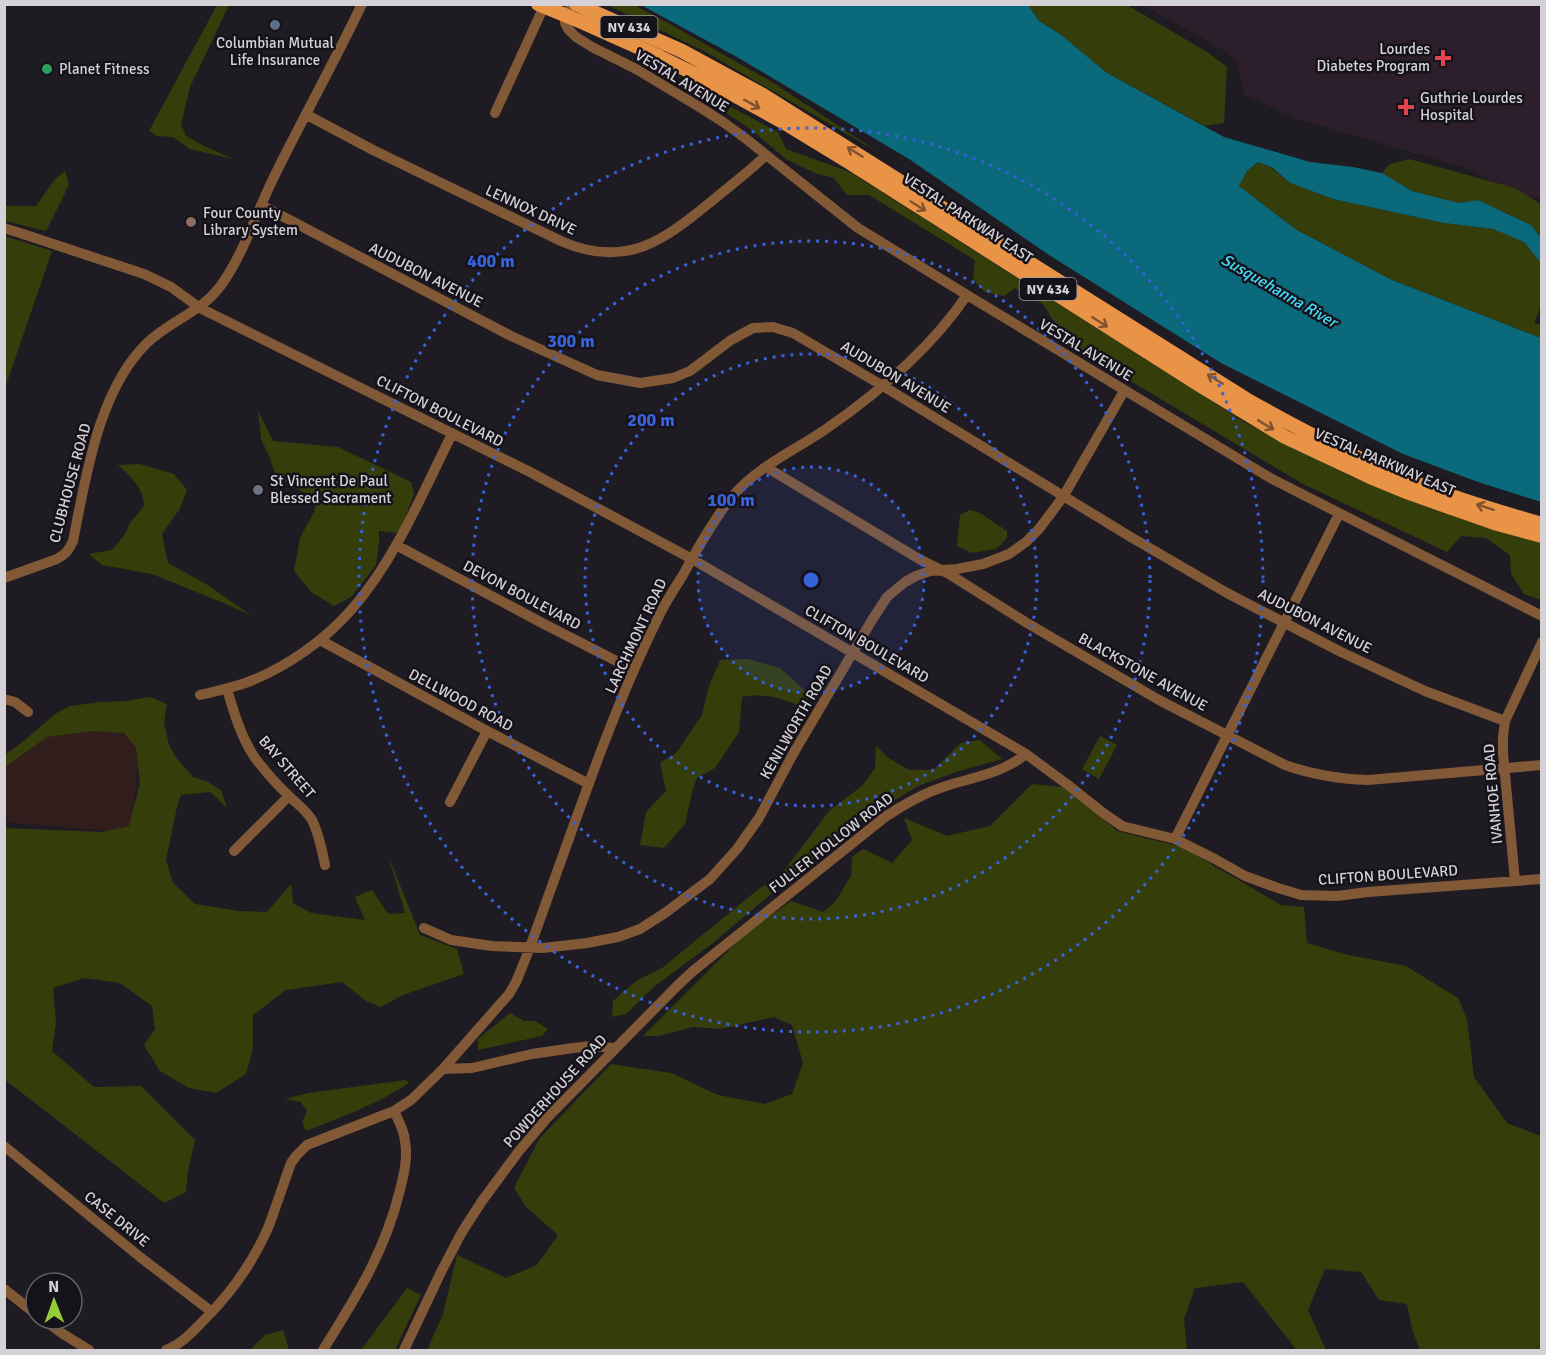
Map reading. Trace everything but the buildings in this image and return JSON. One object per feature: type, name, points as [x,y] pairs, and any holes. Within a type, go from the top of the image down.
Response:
[{"type":"main road","name":"VESTAL PARKWAY EAST","points":[[542,5],[571,8],[616,21],[682,51],[763,95],[1246,399],[1288,423],[1335,447],[1421,485],[1542,524]]},
{"type":"main road","name":"VESTAL PARKWAY EAST","points":[[571,8],[617,37],[698,75],[783,122],[1285,437],[1409,493],[1494,523],[1542,536]]},
{"type":"street","name":"CLUBHOUSE ROAD","points":[[4,578],[57,559],[65,555],[70,548],[96,435],[120,380],[139,352],[156,335],[200,308],[224,282],[362,4]]},
{"type":"street","points":[[495,113],[542,5]]},
{"type":"street","name":"VESTAL AVENUE","points":[[571,8],[565,19],[566,26],[582,41],[636,69],[701,108],[745,138],[858,228],[1272,479],[1542,616]]},
{"type":"street","name":"LENNOX DRIVE","points":[[307,115],[373,150],[563,242],[582,249],[604,253],[630,251],[657,242],[667,236],[766,155]]},
{"type":"street","name":"AUDUBON AVENUE","points":[[261,205],[511,336],[597,375],[640,382],[673,378],[690,371],[731,340],[753,328],[782,329],[793,333],[1063,497],[1227,593],[1284,624],[1425,691],[1504,721]]},
{"type":"street","name":"CLIFTON BOULEVARD","points":[[4,228],[152,278],[171,287],[200,308],[530,472],[692,559],[1026,754],[1122,826],[1175,839],[1245,876],[1301,895],[1337,896],[1542,879]]},
{"type":"street","name":"LARCHMONT ROAD","points":[[166,1350],[189,1336],[230,1292],[257,1249],[291,1163],[301,1149],[394,1111],[411,1100],[443,1069],[509,994],[516,982],[634,670],[659,616],[692,559],[732,498],[766,467],[824,431],[883,386],[913,358],[957,310],[967,295]]},
{"type":"street","name":"KENILWORTH ROAD","points":[[424,928],[460,942],[529,948],[587,943],[618,937],[640,929],[710,879],[737,849],[759,818],[793,754],[887,597],[916,576],[930,571],[983,564],[997,560],[1019,548],[1039,529],[1063,497],[1124,391]]},
{"type":"street","points":[[200,695],[226,689],[266,674],[320,640],[352,609],[396,545],[452,434]]},
{"type":"street","name":"BLACKSTONE AVENUE","points":[[766,467],[1159,700],[1285,765],[1305,772],[1341,779],[1368,780],[1542,765]]},
{"type":"street","points":[[1175,839],[1340,514]]},
{"type":"street","name":"DEVON BOULEVARD","points":[[396,545],[634,670]]},
{"type":"street","name":"DELLWOOD ROAD","points":[[320,640],[589,784]]},
{"type":"street","name":"IVANHOE ROAD","points":[[1515,881],[1504,768],[1504,721],[1542,642]]},
{"type":"street","name":"BAY STREET","points":[[226,689],[249,748],[257,760],[311,818],[318,835],[325,865]]},
{"type":"street","points":[[4,699],[15,702],[28,712]]},
{"type":"street","points":[[450,802],[487,731]]},
{"type":"street","name":"FULLER HOLLOW ROAD","points":[[699,965],[885,817],[926,793],[1000,770],[1026,754]]},
{"type":"street","points":[[234,851],[289,796]]},
{"type":"street","name":"POWDERHOUSE ROAD","points":[[404,1350],[451,1251],[482,1201],[535,1131],[614,1048],[699,965]]},
{"type":"street","points":[[443,1069],[472,1068],[532,1054],[573,1048],[591,1046],[614,1048]]},
{"type":"street","points":[[323,1350],[377,1258],[394,1216],[406,1158],[403,1131],[394,1111]]},
{"type":"street","name":"CASE DRIVE","points":[[4,1146],[140,1257],[212,1312]]},
{"type":"street","points":[[4,1289],[24,1305]]},
{"type":"street","points":[[59,1331],[89,1350]]},
{"type":"shaded area","name":"Guthrie Lourdes Hospital","points":[[1143,5],[1541,5],[1541,197],[1526,198],[1463,167],[1297,119],[1245,95],[1235,59],[1222,49]]},
{"type":"shaded area","points":[[143,714],[131,833],[5,822],[5,753],[45,727]]},
{"type":"green space","points":[[217,5],[229,5],[190,87],[181,124],[186,136],[233,159],[190,149],[173,137],[157,136],[149,131]]},
{"type":"green space","points":[[607,5],[634,5],[659,18],[772,82],[881,154],[704,51]]},
{"type":"green space","points":[[1028,5],[1127,5],[1207,52],[1227,67],[1224,123],[1205,126],[1107,73],[1060,34],[1039,21]]},
{"type":"green space","points":[[731,107],[778,132],[786,149],[850,172],[1246,423],[1352,477],[1484,527],[1541,542],[1541,600],[1524,594],[1511,574],[1510,555],[1486,538],[1461,536],[1447,552],[1303,484],[1067,343],[1043,304],[1015,288],[1004,296],[985,292],[973,280],[975,260],[869,195],[847,195],[834,178],[817,174],[786,159],[749,128],[726,113]]},
{"type":"green space","points":[[1409,159],[1515,188],[1541,204],[1541,238],[1531,225],[1478,200],[1459,203],[1412,191],[1382,173],[1390,164]]},
{"type":"green space","points":[[1258,162],[1272,168],[1290,183],[1333,199],[1444,223],[1493,229],[1524,242],[1541,263],[1541,305],[1534,323],[1541,325],[1541,338],[1392,280],[1295,229],[1239,186],[1247,171]]},
{"type":"green space","points":[[65,171],[69,185],[46,231],[5,221],[5,206],[36,206],[55,179]]},
{"type":"green space","points":[[4,236],[52,251],[5,388],[4,388]]},
{"type":"green space","points":[[258,411],[273,441],[338,447],[411,482],[414,494],[399,533],[379,531],[376,565],[351,597],[334,606],[311,592],[294,571],[300,538],[314,512],[317,501],[276,476],[261,439]]},
{"type":"green space","points":[[140,464],[174,474],[187,490],[179,510],[162,534],[168,563],[206,584],[252,616],[152,574],[102,565],[89,554],[112,550],[144,506],[139,488],[118,465]]},
{"type":"green space","points":[[970,510],[980,513],[1007,531],[1007,538],[996,549],[972,553],[957,546],[960,515]]},
{"type":"green space","points":[[748,659],[780,668],[811,696],[804,708],[774,697],[742,697],[739,732],[715,768],[697,778],[685,824],[664,848],[640,845],[646,812],[666,791],[660,763],[677,752],[702,715],[708,689],[720,660]]},
{"type":"green space","points":[[150,697],[167,704],[164,723],[169,745],[177,759],[193,777],[206,781],[221,790],[227,808],[210,792],[181,795],[177,807],[166,860],[173,883],[195,904],[239,911],[267,912],[291,884],[293,903],[311,913],[365,920],[355,897],[372,890],[388,914],[405,913],[388,855],[420,935],[457,949],[464,974],[403,995],[381,1007],[366,1001],[342,982],[286,990],[253,1015],[253,1049],[246,1074],[216,1093],[189,1088],[160,1071],[144,1045],[155,1029],[152,1006],[120,983],[84,978],[53,988],[56,1023],[52,1051],[94,1087],[141,1086],[195,1140],[186,1192],[164,1203],[4,1079],[5,828],[102,832],[129,826],[140,783],[136,748],[124,733],[94,731],[47,737],[5,767],[5,755],[55,714],[70,706]]},
{"type":"green space","points":[[1100,736],[1117,745],[1099,779],[1082,769]]},
{"type":"green space","points":[[980,740],[1002,759],[918,786],[865,818],[713,943],[656,985],[626,1014],[612,1017],[613,1001],[636,981],[662,968],[783,872],[829,811],[863,785],[875,768],[876,745],[887,757],[909,770],[933,770],[961,743]]},
{"type":"green space","points":[[1032,784],[1062,787],[1117,831],[1182,847],[1281,905],[1304,907],[1307,943],[1348,955],[1406,966],[1458,998],[1467,1019],[1474,1077],[1507,1123],[1541,1136],[1541,1350],[1420,1350],[1412,1329],[1407,1304],[1379,1300],[1361,1272],[1325,1269],[1308,1310],[1326,1350],[1296,1350],[1243,1282],[1195,1288],[1184,1319],[1187,1350],[427,1350],[443,1314],[457,1255],[506,1278],[537,1265],[558,1235],[526,1207],[514,1188],[539,1139],[611,1064],[671,1073],[718,1095],[765,1104],[792,1094],[803,1063],[792,1025],[774,1017],[720,1029],[693,1027],[659,1036],[643,1036],[748,931],[791,901],[823,912],[835,902],[851,876],[852,857],[863,849],[892,863],[912,840],[904,818],[947,836],[990,826]]},
{"type":"green space","points":[[510,1013],[524,1021],[535,1021],[548,1029],[542,1036],[478,1050],[478,1039]]},
{"type":"green space","points":[[406,1080],[409,1083],[359,1110],[306,1131],[302,1122],[307,1111],[301,1102],[285,1099],[308,1093]]},
{"type":"green space","points":[[407,1288],[421,1295],[395,1350],[361,1350]]},
{"type":"green space","points":[[283,1330],[289,1350],[250,1350],[265,1335]]},
{"type":"water","name":"Susquehanna River","points":[[641,5],[1028,5],[1039,21],[1060,34],[1107,73],[1224,137],[1310,162],[1382,173],[1412,191],[1459,203],[1478,200],[1531,225],[1541,238],[1541,263],[1524,242],[1493,229],[1444,223],[1333,199],[1290,183],[1273,168],[1258,162],[1247,171],[1239,186],[1295,229],[1392,280],[1541,338],[1541,502],[1478,482],[1403,454],[1221,363],[1049,255],[909,159],[737,57]]},
{"type":"place","name":"Columbian Mutual Life Insurance","points":[[275,25]]},
{"type":"place","name":"Lourdes Diabetes Program","points":[[1443,58]]},
{"type":"place","name":"Planet Fitness","points":[[47,69]]},
{"type":"place","name":"Guthrie Lourdes Hospital","points":[[1406,107]]},
{"type":"place","name":"Four County Library System","points":[[191,222]]},
{"type":"place","name":"St Vincent De Paul Blessed Sacrament","points":[[258,490]]}]
